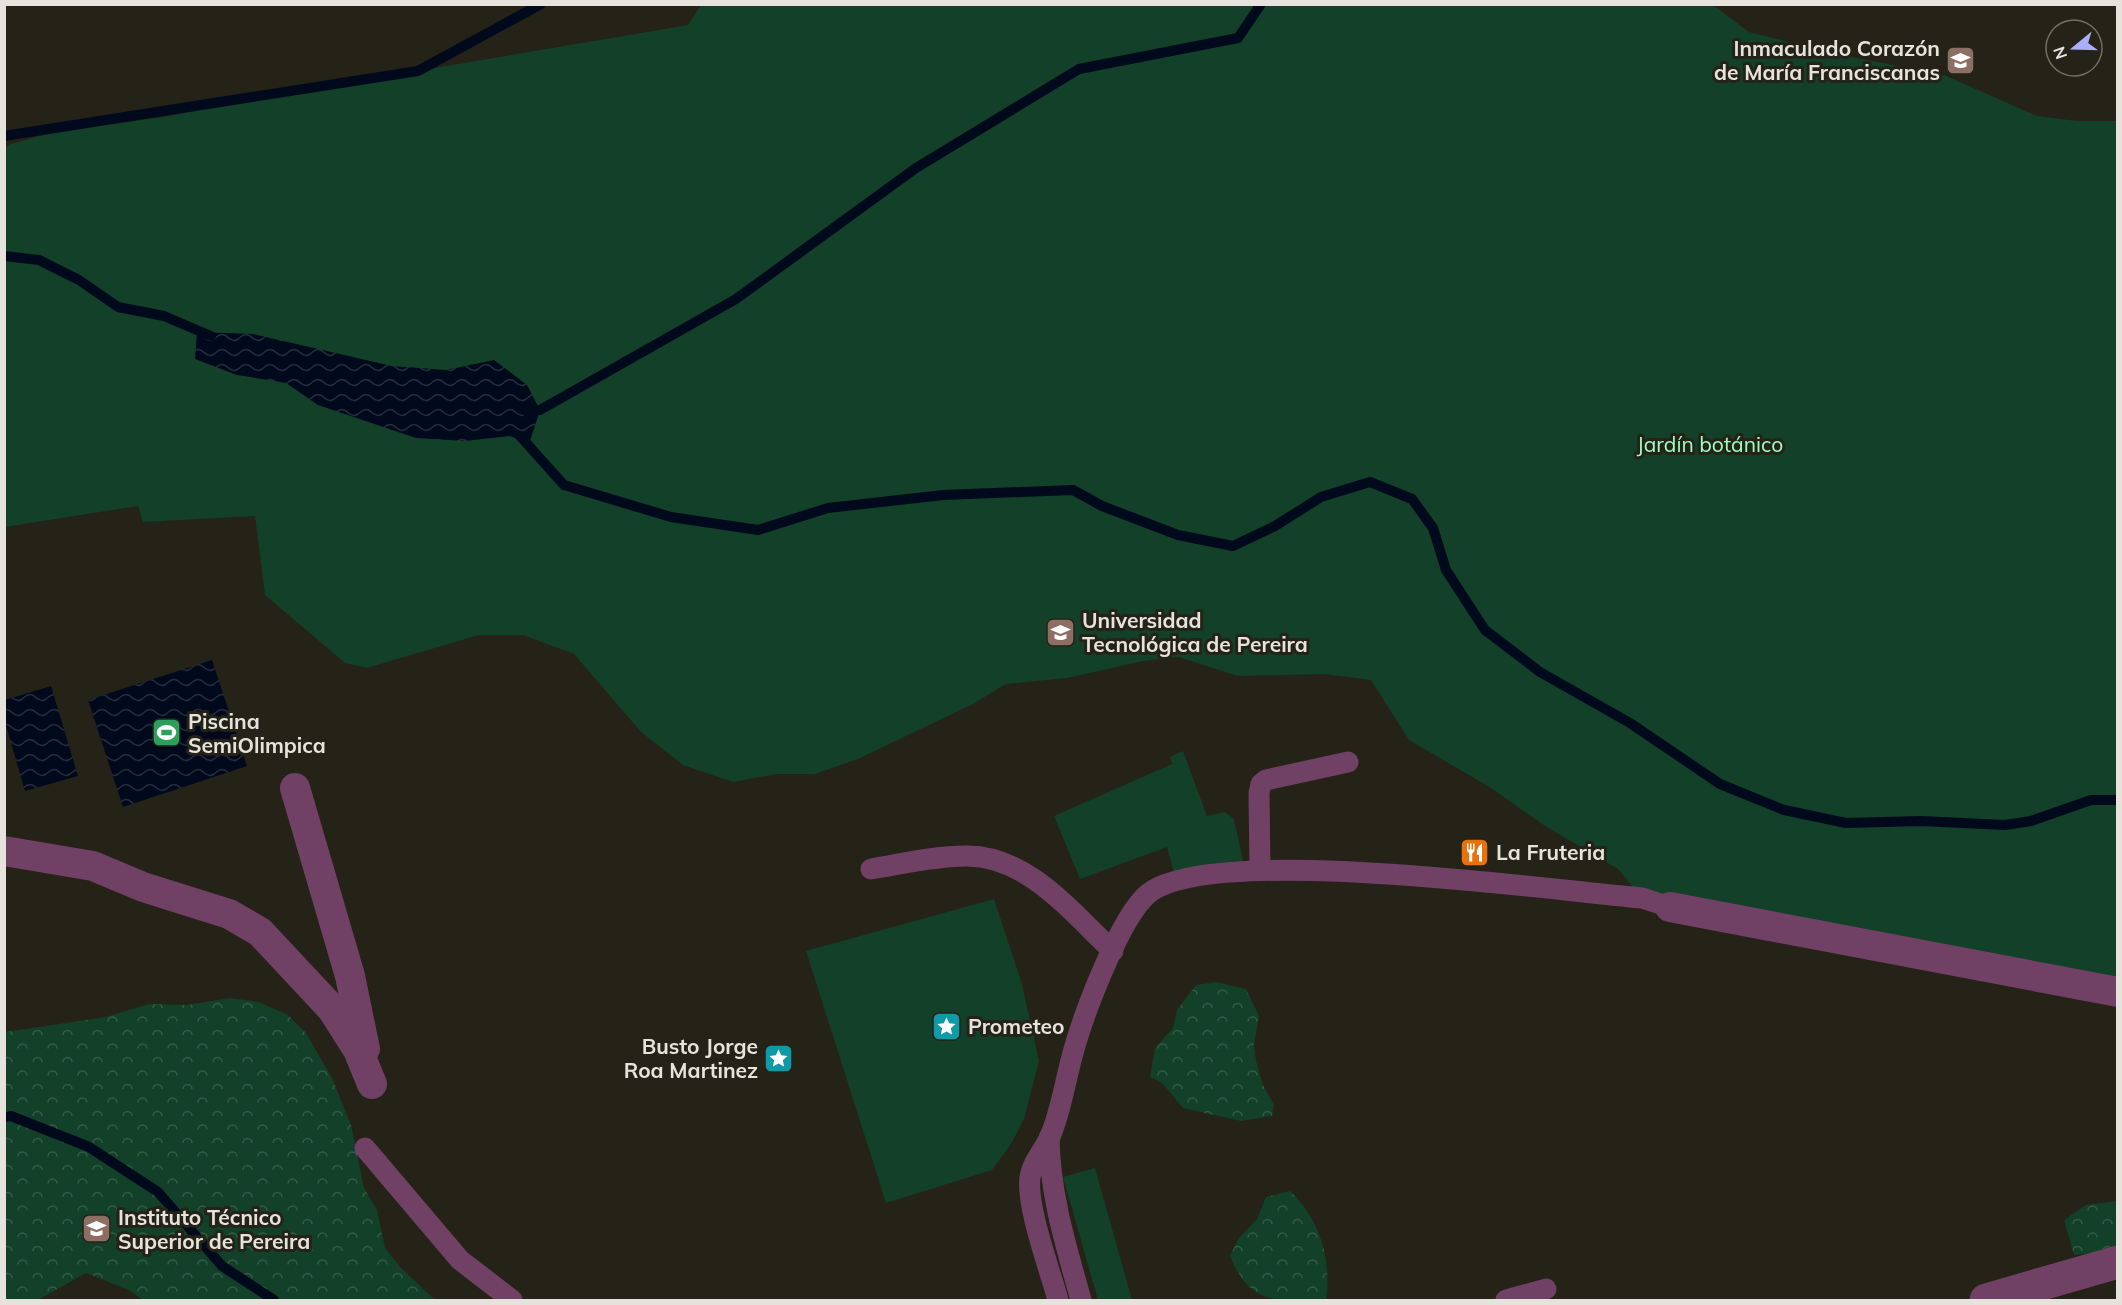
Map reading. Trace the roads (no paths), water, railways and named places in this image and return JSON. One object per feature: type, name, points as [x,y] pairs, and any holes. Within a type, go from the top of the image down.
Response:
[{"type":"street","points":[[4,851],[93,866],[143,886],[229,914],[260,932],[332,1009],[358,1050],[372,1084],[350,976],[296,788]]},
{"type":"street","points":[[1670,907],[2118,992]]},
{"type":"street","points":[[1986,1300],[2118,1262]]},
{"type":"lane","points":[[1260,869],[1259,793],[1261,784],[1266,780],[1348,762]]},
{"type":"lane","points":[[871,869],[969,855],[998,860],[1027,874],[1113,951]]},
{"type":"lane","points":[[1058,1300],[1031,1199],[1030,1177],[1049,1138],[1077,1040],[1113,951],[1130,916],[1141,900],[1164,884],[1197,876],[1260,869],[1396,875],[1642,898],[1670,907]]},
{"type":"lane","points":[[1049,1138],[1054,1201],[1081,1300]]},
{"type":"lane","points":[[365,1148],[460,1260],[513,1300]]},
{"type":"lane","points":[[1506,1300],[1546,1289]]},
{"type":"water","points":[[197,332],[253,334],[392,366],[446,370],[494,360],[527,385],[540,410],[529,444],[510,436],[465,441],[416,438],[318,405],[286,383],[237,375],[195,359]]},
{"type":"water","name":"Piscina SemiOlimpica","points":[[212,660],[247,766],[123,807],[88,700]]},
{"type":"water","points":[[51,686],[78,776],[25,791],[5,722],[5,700]]},
{"type":"waterway","points":[[4,136],[418,71],[541,4]]},
{"type":"waterway","points":[[526,411],[540,410],[736,299],[916,168],[1079,69],[1238,38],[1261,4]]},
{"type":"waterway","points":[[4,256],[39,260],[79,280],[118,307],[164,316],[211,336]]},
{"type":"waterway","points":[[520,436],[564,485],[671,517],[758,530],[828,508],[943,495],[1073,490],[1102,506],[1178,535],[1233,546],[1275,526],[1321,497],[1370,482],[1412,499],[1433,528],[1446,570],[1485,630],[1540,672],[1630,723],[1720,784],[1784,810],[1846,823],[1921,821],[2005,825],[2031,821],[2091,800],[2118,800]]},
{"type":"waterway","points":[[4,1117],[11,1116],[89,1147],[158,1192],[222,1266],[274,1300]]},
{"type":"place","name":"Inmaculado Corazón de María Franciscanas","points":[[1961,60]]},
{"type":"place","name":"Universidad Tecnológica de Pereira","points":[[1061,632]]},
{"type":"place","name":"Piscina SemiOlimpica","points":[[167,733]]},
{"type":"place","name":"La Fruteria","points":[[1475,852]]},
{"type":"place","name":"Prometeo","points":[[947,1026]]},
{"type":"place","name":"Busto Jorge Roa Martinez","points":[[779,1058]]},
{"type":"place","name":"Instituto Técnico Superior de Pereira","points":[[97,1229]]},
{"type":"park label","name":"Jardín botánico","points":[[1710,444]]}]
